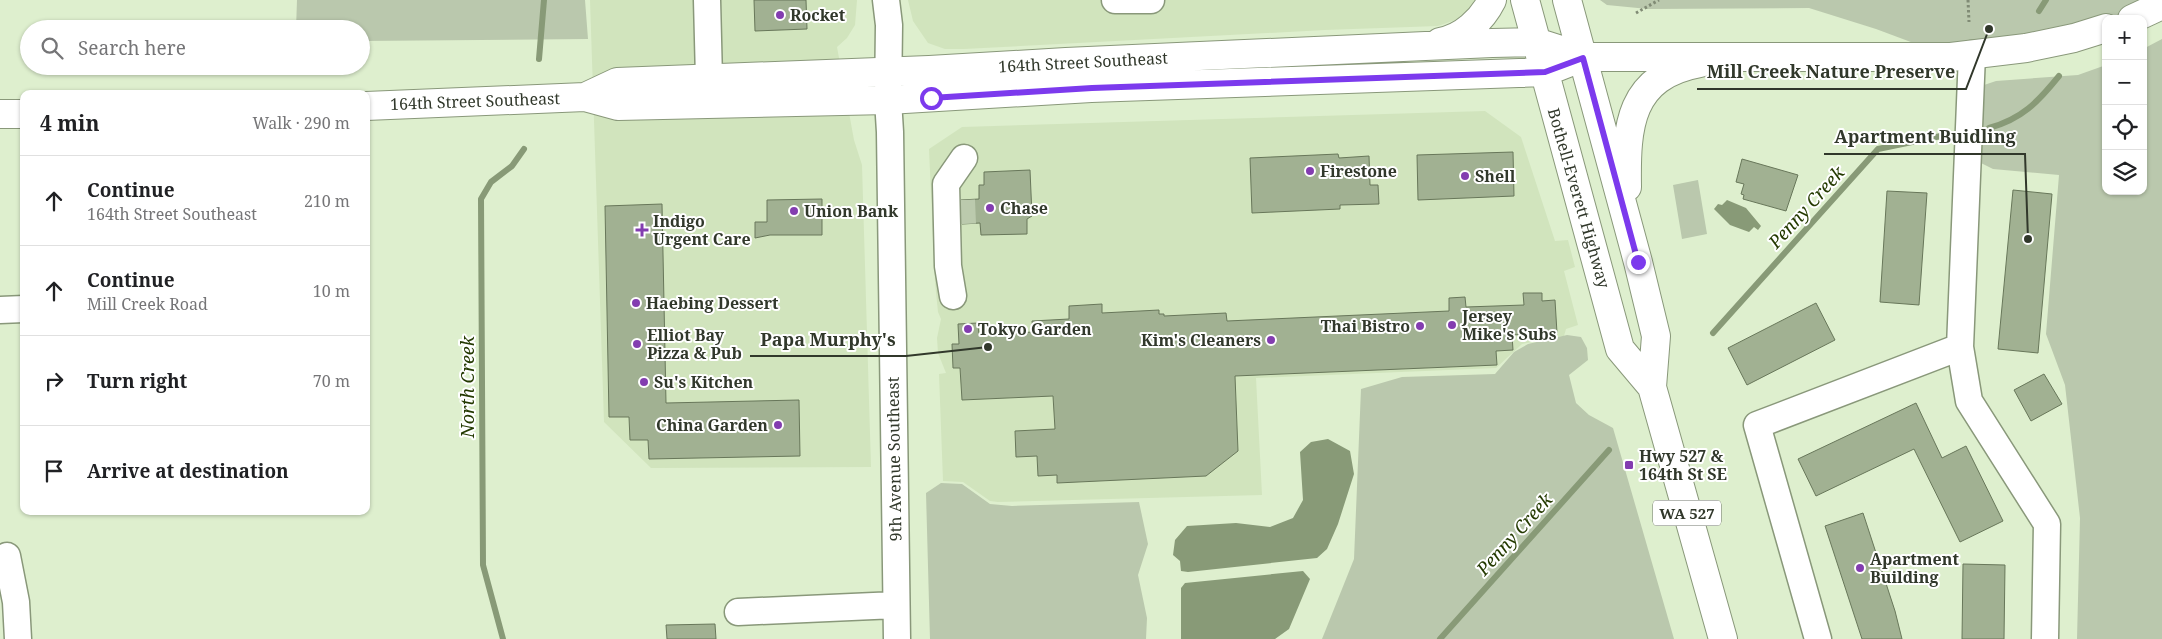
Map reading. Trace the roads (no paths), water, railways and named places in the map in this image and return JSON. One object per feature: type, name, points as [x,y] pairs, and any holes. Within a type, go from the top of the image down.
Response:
[{"type":"main road","points":[[1420,46],[1445,41],[1465,32],[1478,21],[1492,0]]},
{"type":"main road","name":"Bothell-Everett Highway","points":[[1525,0],[1620,349],[1652,387]]},
{"type":"main road","name":"Bothell-Everett Highway","points":[[1567,0],[1627,218],[1656,336],[1652,387],[1723,639]]},
{"type":"main road","points":[[2141,15],[2162,6]]},
{"type":"main road","points":[[1583,58],[1744,56],[1951,57],[2026,48],[2102,29]]},
{"type":"main road","name":"164th Street Southeast","points":[[584,97],[617,82],[888,72],[1420,46],[1536,42],[1583,58]]},
{"type":"main road","points":[[1627,218],[1627,164],[1631,120],[1637,102],[1656,81],[1674,72],[1694,64],[1744,56]]},
{"type":"main road","name":"164th Street Southeast","points":[[370,106],[584,97],[618,106],[888,100],[1092,88],[1545,72],[1583,58]]},
{"type":"main road","points":[[0,114],[20,114]]},
{"type":"street","points":[[707,0],[709,79]]},
{"type":"street","name":"9th Avenue Southeast","points":[[886,0],[890,25],[888,100],[890,132],[896,639]]},
{"type":"street","points":[[1115,0],[1151,0]]},
{"type":"street","points":[[1972,54],[1960,347],[1969,401],[2047,524],[2045,639]]},
{"type":"street","points":[[948,266],[958,255],[964,231],[960,164],[946,184],[948,266],[954,296]]},
{"type":"street","points":[[0,310],[20,309]]},
{"type":"street","points":[[1818,639],[1758,425],[1960,347]]},
{"type":"street","points":[[7,556],[16,602],[18,639]]},
{"type":"street","points":[[738,612],[896,605]]},
{"type":"waterway","name":"North Creek","points":[[539,59],[544,0]]},
{"type":"waterway","name":"Penny Creek","points":[[2039,11],[2046,0]]},
{"type":"waterway","name":"Penny Creek","points":[[1989,128],[2011,120],[2029,108],[2059,76]]},
{"type":"waterway","name":"Penny Creek","points":[[1713,333],[1878,149],[1941,136]]},
{"type":"waterway","name":"North Creek","points":[[503,639],[483,565],[481,199],[491,182],[512,166],[524,149]]},
{"type":"waterway","name":"Penny Creek","points":[[1440,639],[1609,450]]},
{"type":"tunnel","points":[[962,200],[963,224]]},
{"type":"place","name":"Rocket","points":[[780,15]]},
{"type":"place","name":"Mill Creek Nature Preserve","points":[[1989,29]]},
{"type":"place","name":"Firestone","points":[[1310,171]]},
{"type":"place","name":"Shell","points":[[1465,176]]},
{"type":"place","name":"Chase","points":[[990,208]]},
{"type":"place","name":"Union Bank","points":[[794,211]]},
{"type":"place","name":"Indigo Urgent Care","points":[[642,230]]},
{"type":"place","name":"Apartment Buidling","points":[[2028,239]]},
{"type":"place","name":"Haebing Dessert","points":[[636,303]]},
{"type":"place","name":"Jersey Mike's Subs","points":[[1452,325]]},
{"type":"place","name":"Thai Bistro","points":[[1420,326]]},
{"type":"place","name":"Tokyo Garden","points":[[968,329]]},
{"type":"place","name":"Kim's Cleaners","points":[[1271,340]]},
{"type":"place","name":"Elliot Bay Pizza & Pub","points":[[637,344]]},
{"type":"place","name":"Papa Murphy's","points":[[988,347]]},
{"type":"place","name":"Su's Kitchen","points":[[644,382]]},
{"type":"place","name":"China Garden","points":[[778,425]]},
{"type":"place","name":"Hwy 527 & 164th St SE","points":[[1629,465]]},
{"type":"place","name":"Apartment Building","points":[[1860,568]]}]
